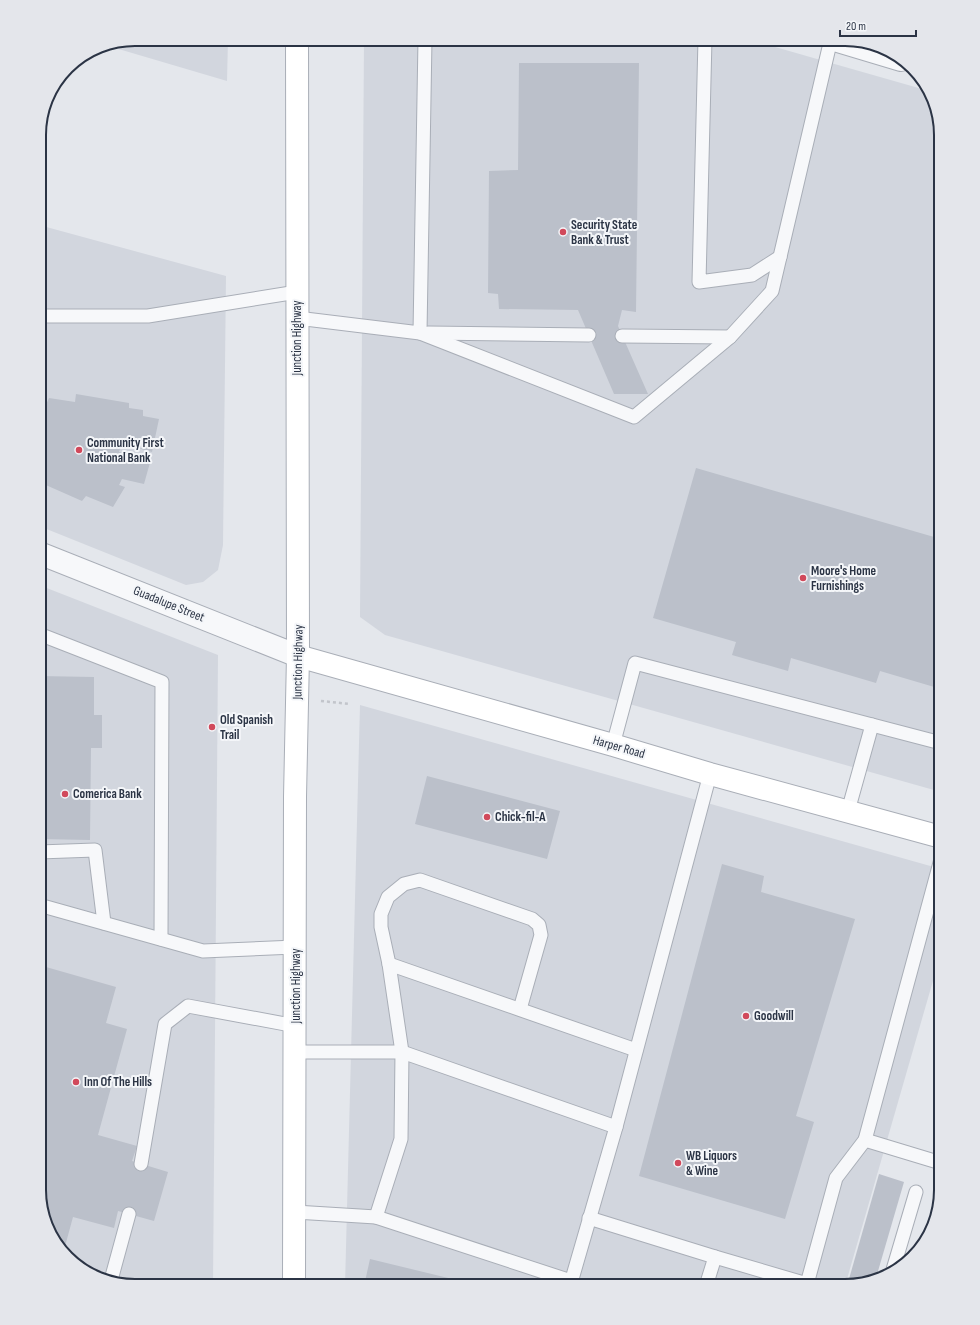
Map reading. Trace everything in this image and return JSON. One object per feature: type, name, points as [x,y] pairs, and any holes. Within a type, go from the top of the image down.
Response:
[{"type":"main road","name":"Junction Highway","points":[[294,1279],[296,1052],[295,797],[298,656],[297,46]]},
{"type":"main road","name":"Harper Road","points":[[298,656],[710,774],[934,835]]},
{"type":"street","points":[[858,47],[883,55]]},
{"type":"street","name":"Guadalupe Street","points":[[46,556],[298,656]]},
{"type":"lane","points":[[420,333],[425,46]]},
{"type":"lane","points":[[704,46],[699,282],[752,275],[780,258]]},
{"type":"lane","points":[[420,333],[634,417],[730,337],[772,291],[829,46]]},
{"type":"lane","points":[[46,316],[148,316],[297,292]]},
{"type":"lane","points":[[297,318],[420,333],[589,335]]},
{"type":"lane","points":[[622,336],[730,337]]},
{"type":"lane","points":[[46,637],[162,682],[161,939]]},
{"type":"lane","points":[[613,745],[635,663],[934,741]]},
{"type":"lane","points":[[848,811],[872,725]]},
{"type":"lane","points":[[572,1279],[616,1127],[710,774]]},
{"type":"lane","points":[[46,852],[95,850],[104,923]]},
{"type":"lane","points":[[376,1217],[401,1139],[402,1052],[389,964],[381,927],[381,914],[388,897],[404,884],[420,880],[532,919],[539,925],[540,935],[520,1009]]},
{"type":"lane","points":[[808,1279],[836,1178],[865,1140],[934,885]]},
{"type":"lane","points":[[46,907],[203,951],[296,947]]},
{"type":"lane","points":[[389,964],[636,1050]]},
{"type":"lane","points":[[141,1164],[165,1024],[188,1006],[296,1026]]},
{"type":"lane","points":[[296,1052],[402,1052],[616,1127]]},
{"type":"lane","points":[[865,1140],[934,1161]]},
{"type":"lane","points":[[895,1264],[916,1192]]},
{"type":"lane","points":[[295,1212],[376,1217],[559,1279]]},
{"type":"lane","points":[[112,1276],[129,1214]]},
{"type":"lane","points":[[589,1218],[791,1279]]},
{"type":"lane","points":[[708,1279],[715,1256]]},
{"type":"path","points":[[297,698],[350,704]]},
{"type":"shaded area","points":[[129,46],[228,46],[227,81],[116,48]]},
{"type":"shaded area","points":[[364,46],[772,46],[921,89],[931,112],[934,135],[934,790],[385,635],[360,617]]},
{"type":"shaded area","points":[[46,227],[226,276],[223,545],[218,570],[203,582],[186,585],[46,529]]},
{"type":"shaded area","points":[[46,588],[218,655],[213,1279],[129,1279],[106,1274],[96,1270],[81,1261],[72,1253],[58,1235],[49,1213],[47,1202]]},
{"type":"shaded area","points":[[360,705],[934,867],[934,977],[847,1279],[345,1279]]},
{"type":"building","name":"Security State Bank & Trust","points":[[519,63],[639,63],[636,312],[622,310],[618,326],[648,394],[614,394],[578,310],[499,309],[498,294],[488,293],[489,171],[518,170]]},
{"type":"building","name":"Community First National Bank","points":[[76,394],[129,403],[129,408],[143,410],[143,416],[159,419],[152,452],[130,446],[120,449],[119,452],[151,459],[144,484],[122,479],[119,485],[125,487],[113,507],[86,496],[82,501],[46,485],[46,405],[49,398],[75,402]]},
{"type":"building","name":"Moore's Home Furnishings","points":[[696,468],[934,537],[934,687],[880,671],[876,683],[791,658],[788,671],[732,655],[736,642],[653,618]]},
{"type":"building","name":"Comerica Bank","points":[[46,676],[94,677],[94,715],[102,715],[102,748],[91,748],[90,840],[46,839]]},
{"type":"building","name":"Chick-fil-A","points":[[427,776],[560,811],[547,859],[415,824]]},
{"type":"building","points":[[722,864],[764,876],[761,892],[855,919],[796,1116],[814,1122],[785,1219],[639,1176]]},
{"type":"building","name":"Inn Of The Hills","points":[[46,967],[116,987],[106,1023],[127,1029],[98,1135],[137,1146],[132,1161],[168,1172],[154,1221],[118,1211],[114,1228],[73,1217],[65,1245],[58,1235],[49,1213],[46,1190]]},
{"type":"building","points":[[879,1174],[904,1182],[878,1273],[868,1276],[849,1279]]},
{"type":"building","points":[[370,1259],[452,1279],[366,1279]]},
{"type":"place","name":"Security State Bank & Trust","points":[[563,232]]},
{"type":"place","name":"Community First National Bank","points":[[79,450]]},
{"type":"place","name":"Moore's Home Furnishings","points":[[803,578]]},
{"type":"place","name":"Old Spanish Trail","points":[[212,727]]},
{"type":"place","name":"Comerica Bank","points":[[65,794]]},
{"type":"place","name":"Chick-fil-A","points":[[487,817]]},
{"type":"place","name":"Goodwill","points":[[746,1016]]},
{"type":"place","name":"Inn Of The Hills","points":[[76,1082]]},
{"type":"place","name":"WB Liquors & Wine","points":[[678,1163]]}]
